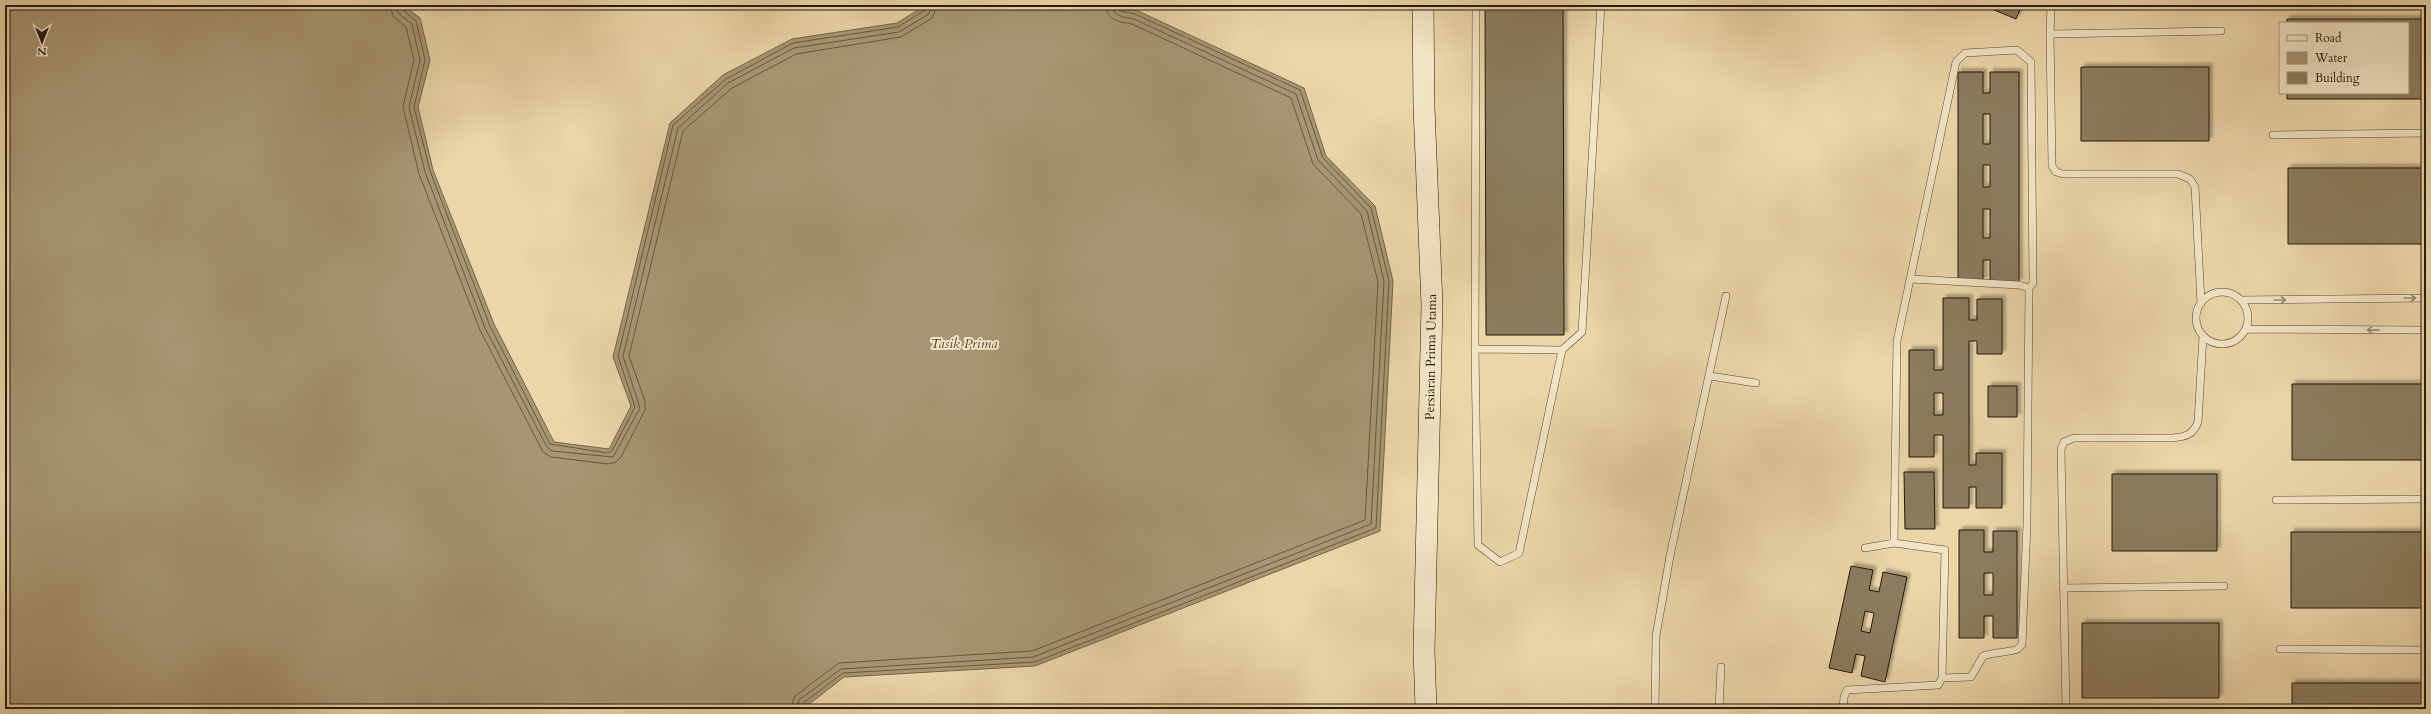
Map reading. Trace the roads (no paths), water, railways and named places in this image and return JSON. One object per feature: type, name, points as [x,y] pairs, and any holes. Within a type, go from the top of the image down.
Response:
[{"type":"main road","name":"Persiaran Prima Utama","points":[[1423,5],[1424,107],[1432,305],[1425,642],[1426,709]]},
{"type":"lane","points":[[1476,5],[1475,349],[1478,545],[1500,562],[1519,553],[1562,350],[1582,332],[1601,5]]},
{"type":"lane","points":[[2051,5],[2052,166],[2056,172],[2063,174],[2178,174],[2190,179],[2195,187],[2201,303],[2196,320],[2203,336],[2210,342],[2226,344],[2240,337],[2246,328],[2248,316],[2241,300],[2234,294],[2216,293],[2201,303]]},
{"type":"lane","points":[[2050,34],[2221,31]]},
{"type":"lane","points":[[1894,543],[1897,341],[1956,62],[1965,53],[2017,50],[2031,62],[2033,282],[2028,288],[2027,524],[2022,644],[2018,650],[2005,654],[1990,654],[1983,656],[1970,677],[1942,678]]},
{"type":"lane","points":[[2274,135],[2426,133]]},
{"type":"lane","points":[[1911,279],[2019,285],[2028,288]]},
{"type":"lane","points":[[1655,709],[1656,636],[1670,556],[1710,376],[1726,296]]},
{"type":"lane","points":[[2241,300],[2426,298]]},
{"type":"lane","points":[[2246,328],[2426,330]]},
{"type":"lane","points":[[2066,709],[2060,449],[2064,442],[2074,438],[2172,438],[2185,437],[2194,431],[2198,422],[2203,336]]},
{"type":"lane","points":[[1475,349],[1562,350]]},
{"type":"lane","points":[[1710,376],[1756,383]]},
{"type":"lane","points":[[2276,500],[2426,499]]},
{"type":"lane","points":[[1843,709],[1844,697],[1847,690],[1938,685],[1942,678],[1946,550],[1894,543],[1865,548]]},
{"type":"lane","points":[[2063,588],[2224,586]]},
{"type":"lane","points":[[2280,649],[2426,650]]},
{"type":"lane","points":[[1719,709],[1721,667]]},
{"type":"water","name":"Tasik Prima","points":[[5,5],[403,5],[420,18],[430,60],[418,107],[433,170],[494,324],[554,442],[609,449],[631,406],[613,357],[670,123],[723,75],[792,39],[897,23],[926,5],[1111,5],[1136,10],[1304,88],[1326,156],[1375,206],[1393,281],[1380,531],[1035,666],[844,677],[803,709],[5,709]]}]
